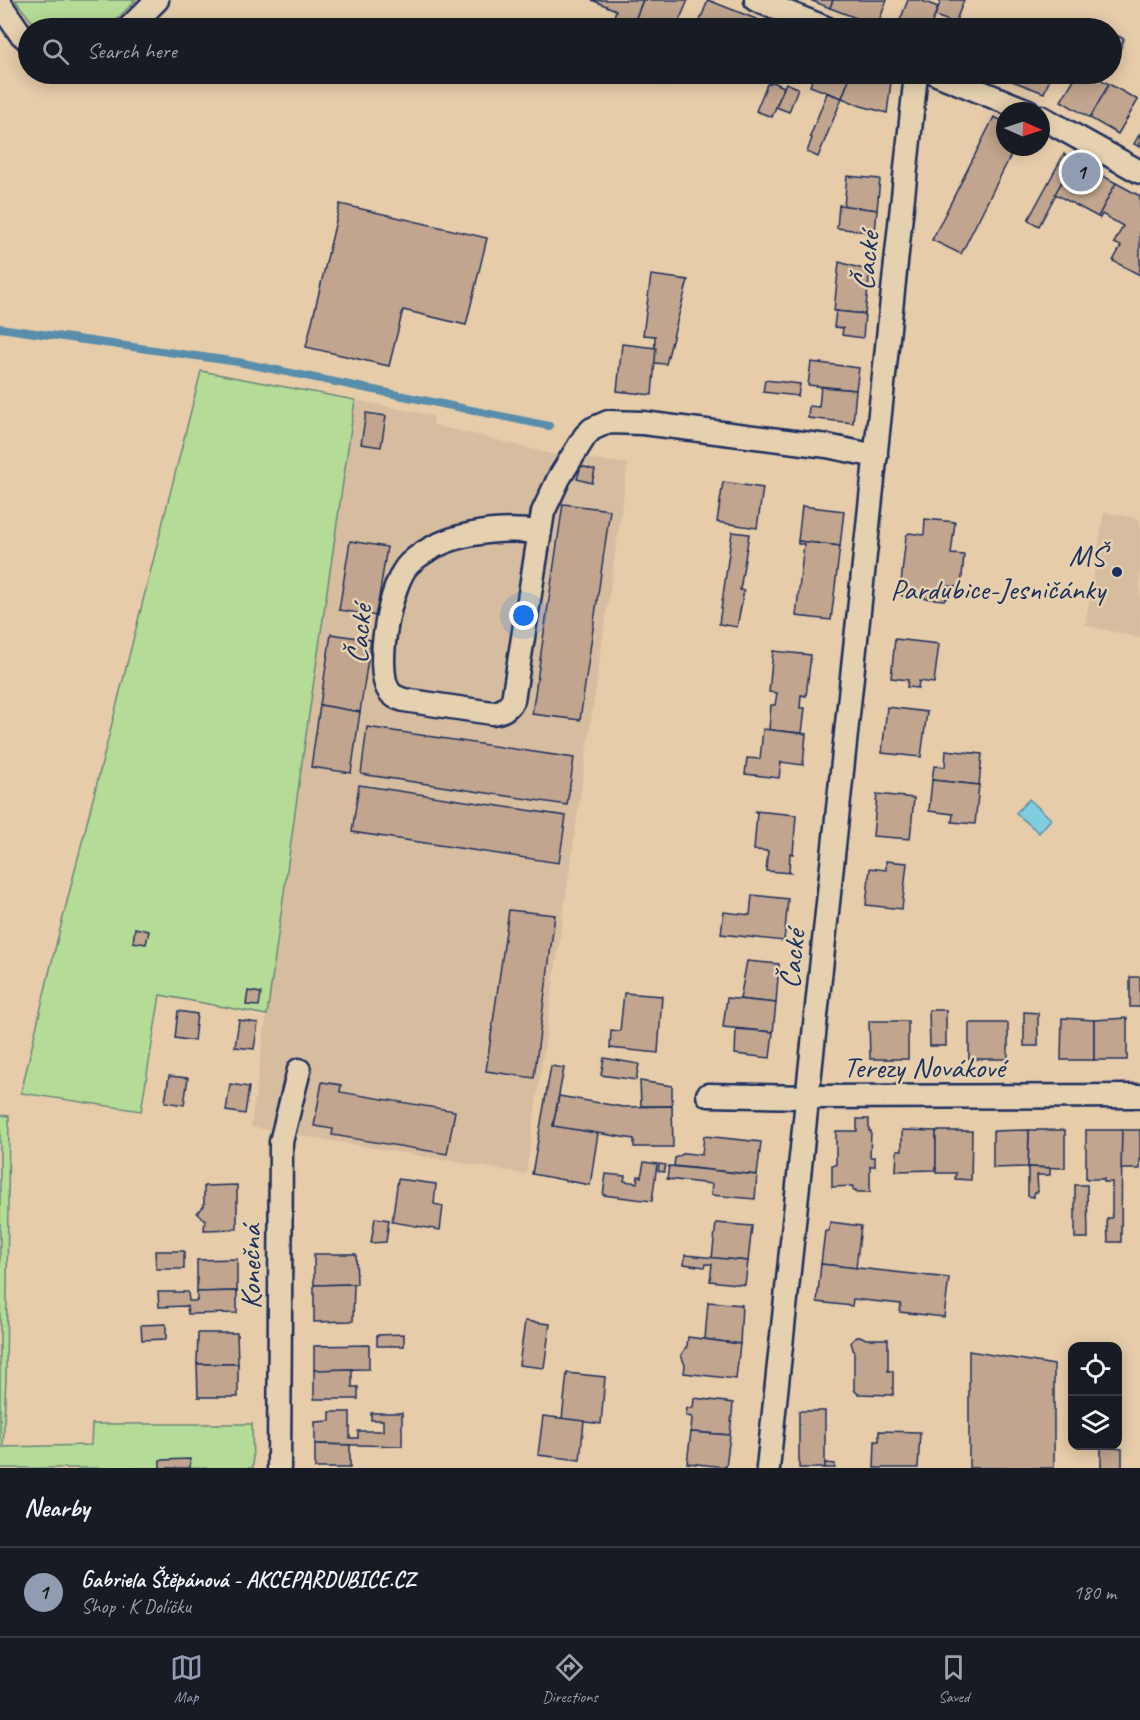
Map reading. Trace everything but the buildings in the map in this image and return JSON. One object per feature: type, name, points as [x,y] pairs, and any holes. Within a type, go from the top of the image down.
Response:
[{"type":"street","points":[[139,18],[157,0]]},
{"type":"street","points":[[756,0],[801,18]]},
{"type":"street","points":[[0,4],[18,30]]},
{"type":"street","name":"Čacké","points":[[768,1468],[915,84]]},
{"type":"street","points":[[962,84],[1006,102]]},
{"type":"street","points":[[1050,122],[1140,172]]},
{"type":"street","name":"Čacké","points":[[539,532],[504,530],[457,538],[433,548],[407,566],[394,590],[385,640],[384,676],[389,692],[405,700],[492,713],[501,712],[508,707],[513,700],[543,512],[559,478],[585,436],[600,424],[643,423],[786,441],[876,456]]},
{"type":"street","name":"Konečná","points":[[279,1468],[281,1142],[299,1070]]},
{"type":"street","name":"Terezy Novákové","points":[[708,1095],[1140,1096]]},
{"type":"shaded area","points":[[355,400],[434,416],[433,425],[550,454],[628,464],[526,1174],[251,1127]]},
{"type":"shaded area","name":"MŠ Pardubice-Jesničánky","points":[[1104,512],[1140,519],[1140,638],[1085,625]]},
{"type":"green space","points":[[15,0],[136,0],[118,18],[29,18]]},
{"type":"green space","points":[[201,371],[355,400],[267,1015],[160,995],[141,1111],[21,1093],[51,965]]},
{"type":"green space","points":[[0,1115],[9,1116],[3,1447],[91,1445],[92,1424],[252,1424],[253,1468],[0,1468]]},
{"type":"water","points":[[1029,799],[1051,819],[1039,833],[1016,813]]},
{"type":"waterway","points":[[0,328],[238,362],[549,426]]},
{"type":"place","name":"Gabriela Štěpánová - AKCEPARDUBICE.CZ","points":[[1081,172]]},
{"type":"place","name":"MŠ Pardubice-Jesničánky","points":[[1117,572]]}]
